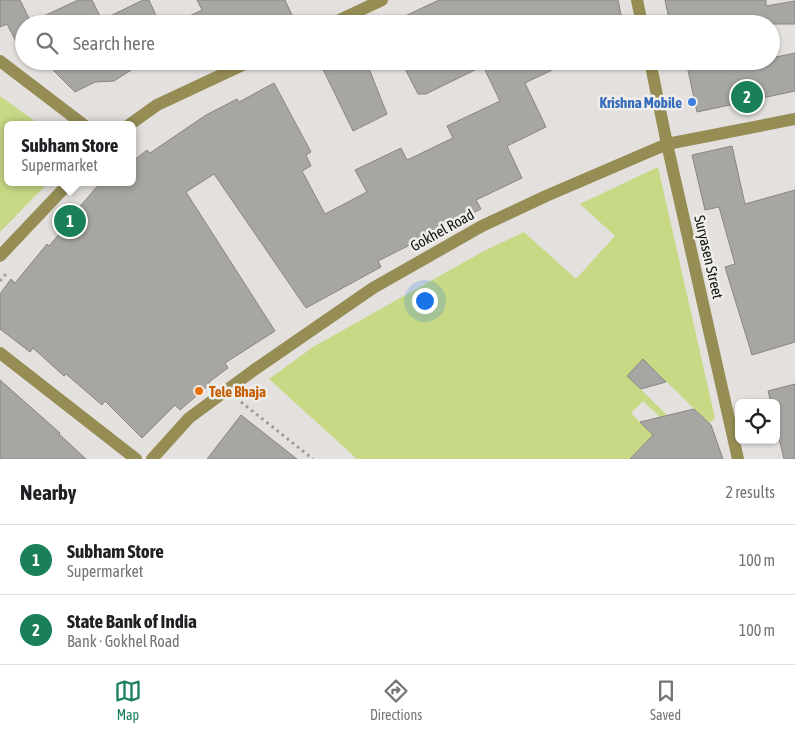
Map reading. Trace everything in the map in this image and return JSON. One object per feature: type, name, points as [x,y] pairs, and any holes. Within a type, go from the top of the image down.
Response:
[{"type":"street","points":[[350,15],[382,0]]},
{"type":"street","points":[[637,0],[640,15]]},
{"type":"street","points":[[0,62],[79,121]]},
{"type":"street","points":[[134,121],[156,105],[231,70]]},
{"type":"street","name":"Suryasen Street","points":[[652,70],[738,459]]},
{"type":"street","name":"Gokhel Road","points":[[152,459],[189,418],[230,387],[373,288],[482,226],[667,144],[795,119]]},
{"type":"street","points":[[0,256],[66,186]]},
{"type":"street","points":[[0,353],[136,459]]},
{"type":"path","points":[[230,387],[239,400],[312,459]]},
{"type":"green space","points":[[0,96],[34,121],[4,121],[4,186],[45,186],[0,232]]},
{"type":"green space","points":[[658,167],[715,418],[709,423],[643,359],[627,376],[670,418],[665,422],[643,401],[631,413],[653,435],[630,459],[357,459],[269,379],[313,347],[484,251],[524,232],[576,279],[615,236],[580,204]]},
{"type":"building","points":[[0,0],[20,0],[28,15],[15,15],[15,40],[7,24],[0,27]]},
{"type":"building","points":[[78,0],[92,0],[100,15],[46,15]]},
{"type":"building","points":[[143,0],[149,0],[156,15],[112,15]]},
{"type":"building","points":[[197,0],[285,0],[292,15],[192,15],[202,10]]},
{"type":"building","points":[[439,0],[618,0],[621,15],[407,15]]},
{"type":"building","points":[[665,0],[766,0],[766,6],[795,1],[795,24],[780,24],[780,15],[668,15]]},
{"type":"building","points":[[795,53],[795,91],[697,112],[688,70],[780,70],[780,56]]},
{"type":"building","points":[[53,70],[131,70],[114,81],[95,82],[75,92]]},
{"type":"building","points":[[323,70],[370,70],[387,114],[353,131]]},
{"type":"building","points":[[406,70],[475,70],[426,94],[418,94]]},
{"type":"building","points":[[485,70],[552,70],[525,83],[546,127],[507,146],[522,178],[476,200],[481,209],[378,261],[381,267],[306,308],[214,174],[186,192],[275,331],[225,363],[228,368],[209,382],[210,384],[180,410],[175,405],[142,438],[105,401],[102,405],[66,374],[64,376],[33,348],[30,352],[0,329],[0,294],[11,279],[15,283],[47,244],[49,246],[98,186],[136,186],[136,159],[147,150],[150,153],[206,115],[237,99],[239,102],[274,83],[311,152],[306,155],[311,166],[302,171],[325,214],[367,192],[355,170],[401,148],[407,160],[453,138],[447,126],[500,101]]},
{"type":"building","points":[[732,146],[745,204],[795,190],[795,342],[752,355],[725,267],[735,264],[719,207],[705,210],[692,155]]},
{"type":"building","points":[[643,359],[666,382],[641,389],[627,376]]},
{"type":"building","points":[[0,380],[60,433],[86,459],[0,459]]},
{"type":"building","points":[[795,384],[795,459],[784,459],[780,442],[780,399],[770,399],[768,391]]},
{"type":"building","points":[[694,409],[711,425],[723,459],[630,459],[653,435],[640,422]]},
{"type":"building","points":[[241,415],[297,459],[207,459]]},
{"type":"place","name":"State Bank of India","points":[[747,97]]},
{"type":"place","name":"Krishna Mobile","points":[[692,102]]},
{"type":"place","name":"Subham Store","points":[[70,221]]},
{"type":"place","name":"Tele Bhaja","points":[[199,391]]}]
